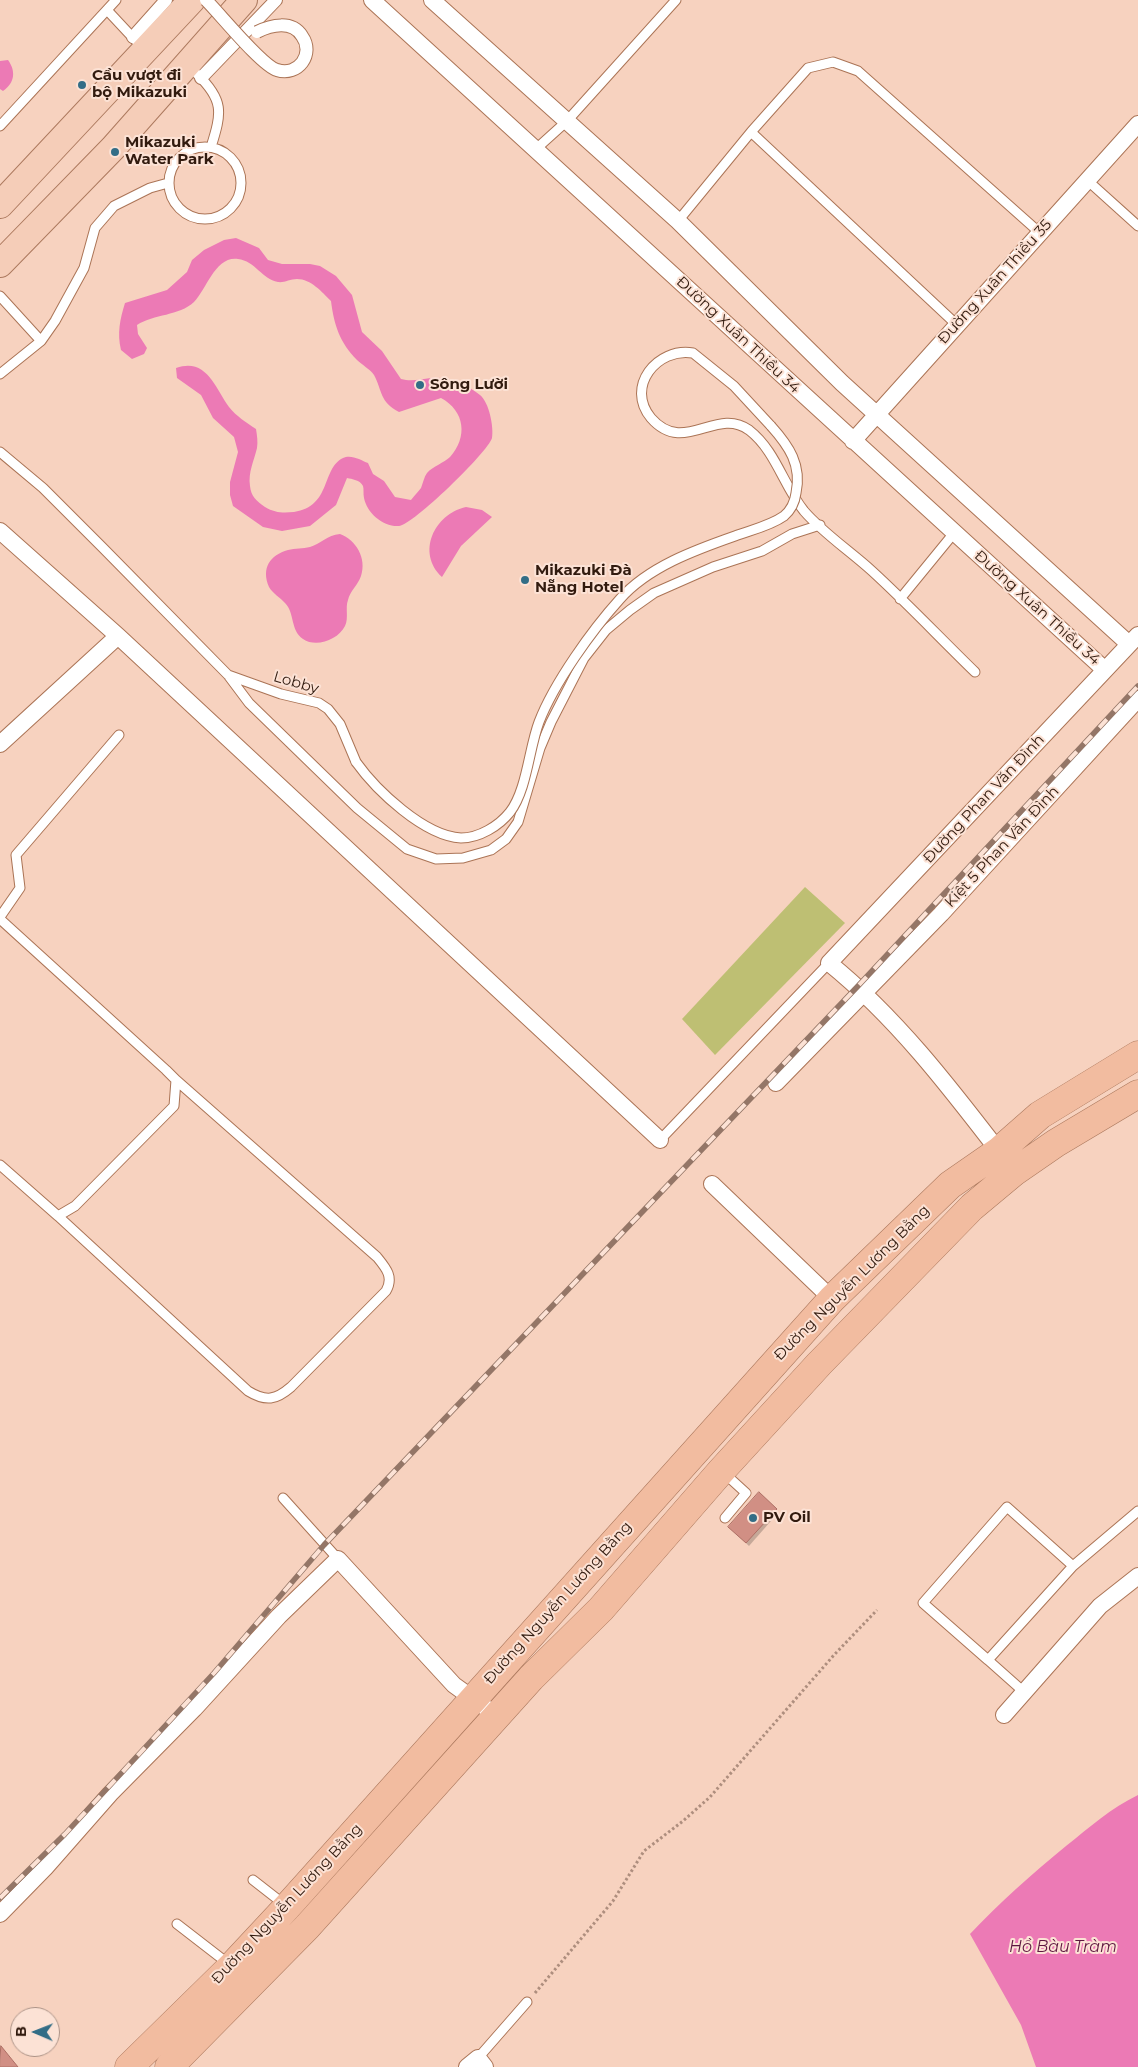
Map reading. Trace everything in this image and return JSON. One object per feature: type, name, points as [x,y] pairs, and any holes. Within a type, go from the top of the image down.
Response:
[{"type":"highway","name":"Đường Nguyễn Lương Bằng","points":[[169,2067],[307,1927],[531,1678],[601,1609],[819,1364],[972,1207],[1040,1115],[1138,1055]]},
{"type":"highway","name":"Đường Nguyễn Lương Bằng","points":[[129,2067],[232,1966],[287,1907],[832,1299],[950,1185],[1006,1162],[1137,1097]]},
{"type":"main road","points":[[0,205],[139,44],[192,0]]},
{"type":"main road","points":[[0,264],[113,148],[199,70],[244,0]]},
{"type":"street","points":[[139,44],[151,17],[165,0]]},
{"type":"street","points":[[199,70],[257,32],[278,25],[292,28],[299,32],[306,44],[304,60],[297,68],[288,72],[269,67],[206,0]]},
{"type":"street","points":[[199,70],[276,0]]},
{"type":"street","name":"Đường Xuân Thiều 34","points":[[372,0],[1105,670]]},
{"type":"street","points":[[432,0],[678,221],[877,414],[1134,640]]},
{"type":"street","name":"Đường Xuân Thiều 35","points":[[853,440],[1138,124]]},
{"type":"street","points":[[0,531],[118,636],[660,1140]]},
{"type":"street","points":[[0,744],[118,636]]},
{"type":"street","name":"Đường Phan Văn Đình","points":[[829,963],[1134,640]]},
{"type":"street","name":"Kiệt 5 Phan Văn Đình","points":[[776,1082],[865,994],[1138,699]]},
{"type":"street","points":[[829,963],[865,994],[938,1074],[1006,1162]]},
{"type":"street","points":[[712,1184],[832,1299]]},
{"type":"street","points":[[0,1914],[45,1868],[110,1794],[194,1709],[279,1616],[338,1559],[454,1685],[497,1716]]},
{"type":"street","points":[[1004,1715],[1100,1606],[1138,1576]]},
{"type":"lane","points":[[0,126],[116,0]]},
{"type":"lane","points":[[536,149],[567,121],[676,0]]},
{"type":"lane","points":[[107,10],[139,44]]},
{"type":"lane","points":[[678,221],[751,132],[808,68],[833,62],[858,72],[1040,233]]},
{"type":"lane","points":[[199,70],[212,88],[220,107],[211,147]]},
{"type":"lane","points":[[751,132],[957,325]]},
{"type":"lane","points":[[211,147],[226,153],[239,171],[241,183],[240,194],[226,213],[206,220],[186,215],[172,200],[168,183],[171,170],[183,154],[192,148],[211,147]]},
{"type":"lane","points":[[1087,180],[1138,226]]},
{"type":"lane","points":[[0,374],[41,341],[55,321],[84,268],[95,228],[114,206],[150,188],[168,183]]},
{"type":"lane","points":[[0,296],[41,341]]},
{"type":"lane","name":"Lobby","points":[[228,675],[281,694],[319,702],[328,709],[340,724],[356,762],[382,793],[401,809],[436,830],[462,838],[481,833],[497,824],[511,810],[518,796],[539,722],[554,692],[596,629],[620,598],[650,574],[693,553],[765,525],[784,515],[795,502],[799,480],[796,462],[785,442],[734,386],[693,352],[668,354],[657,362],[643,382],[644,403],[650,417],[672,433],[693,432],[727,422],[748,430],[770,452],[804,510],[820,525]]},
{"type":"lane","points":[[0,452],[42,488],[228,675],[248,703],[357,808],[408,849],[436,859],[463,858],[491,850],[506,840],[518,822],[540,748],[551,722],[584,658],[606,630],[654,593],[713,568],[762,551],[792,534],[820,525],[975,672]]},
{"type":"lane","points":[[900,599],[954,533]]},
{"type":"lane","points":[[0,1165],[58,1216],[248,1392],[267,1400],[275,1399],[291,1387],[386,1291],[390,1284],[390,1276],[377,1257],[176,1080],[0,918],[20,888],[16,855],[119,735]]},
{"type":"lane","points":[[660,1140],[829,963]]},
{"type":"lane","points":[[58,1216],[75,1206],[174,1106],[176,1080]]},
{"type":"lane","points":[[722,1471],[746,1493],[725,1518]]},
{"type":"lane","points":[[283,1498],[338,1559]]},
{"type":"lane","points":[[1024,1692],[923,1603],[1007,1507],[1073,1566]]},
{"type":"lane","points":[[988,1660],[1073,1566],[1138,1511]]},
{"type":"lane","points":[[253,1880],[287,1907]]},
{"type":"lane","points":[[177,1924],[232,1966]]},
{"type":"lane","points":[[477,2064],[528,2002]]},
{"type":"path","points":[[528,2002],[613,1901],[644,1851],[683,1821],[710,1796],[834,1655],[877,1610]]},
{"type":"shaded area","points":[[805,887],[845,923],[715,1055],[682,1019]]},
{"type":"water","points":[[8,60],[11,64],[13,77],[10,84],[3,91],[0,89],[0,61]]},
{"type":"water","name":"Sông Lười","points":[[236,238],[259,248],[268,260],[282,264],[320,266],[336,276],[352,295],[362,332],[382,351],[401,379],[444,378],[470,388],[480,395],[486,403],[492,428],[492,438],[487,446],[465,472],[407,523],[393,526],[382,522],[368,509],[362,484],[347,478],[336,505],[310,526],[282,531],[263,527],[233,506],[230,495],[230,482],[238,452],[234,437],[213,418],[201,395],[177,378],[176,368],[186,366],[202,370],[214,383],[229,407],[256,429],[257,446],[251,471],[250,486],[255,498],[269,509],[294,512],[315,503],[331,470],[336,463],[346,457],[356,458],[368,463],[373,474],[384,481],[395,497],[411,500],[421,488],[427,473],[448,459],[456,449],[461,433],[459,417],[449,403],[441,398],[399,412],[388,404],[382,396],[374,375],[351,354],[342,340],[336,326],[331,301],[312,284],[297,279],[278,282],[267,277],[244,260],[230,259],[217,268],[199,296],[188,307],[137,325],[138,334],[147,348],[144,354],[132,359],[121,350],[120,326],[125,303],[167,290],[187,272],[192,260],[204,250],[224,240]]},
{"type":"water","points":[[466,507],[482,510],[492,517],[461,546],[442,577],[434,567],[430,557],[432,536],[437,526],[445,518],[455,511]]},
{"type":"water","points":[[340,534],[351,541],[359,550],[362,563],[361,576],[349,597],[346,623],[342,631],[332,639],[320,643],[308,642],[296,631],[288,607],[269,587],[266,574],[267,568],[272,559],[282,552],[310,547],[331,536]]},
{"type":"water","name":"Hồ Bàu Tràm","points":[[1138,1795],[1138,2067],[1036,2067],[1021,2025],[970,1934],[1016,1888],[1066,1846],[1110,1812]]},
{"type":"building","name":"PV Oil","points":[[759,1492],[777,1509],[746,1543],[728,1527]]},
{"type":"building","points":[[1,2046],[18,2067],[0,2067]]},
{"type":"railway","points":[[0,1898],[65,1834],[214,1673],[324,1545],[858,986],[1138,686]]},
{"type":"place","name":"Cầu vượt đi bộ Mikazuki","points":[[82,85]]},
{"type":"place","name":"Mikazuki Water Park","points":[[115,152]]},
{"type":"place","name":"Sông Lười","points":[[420,385]]},
{"type":"place","name":"Mikazuki Đà Nẵng Hotel","points":[[525,580]]},
{"type":"place","name":"PV Oil","points":[[753,1518]]}]
